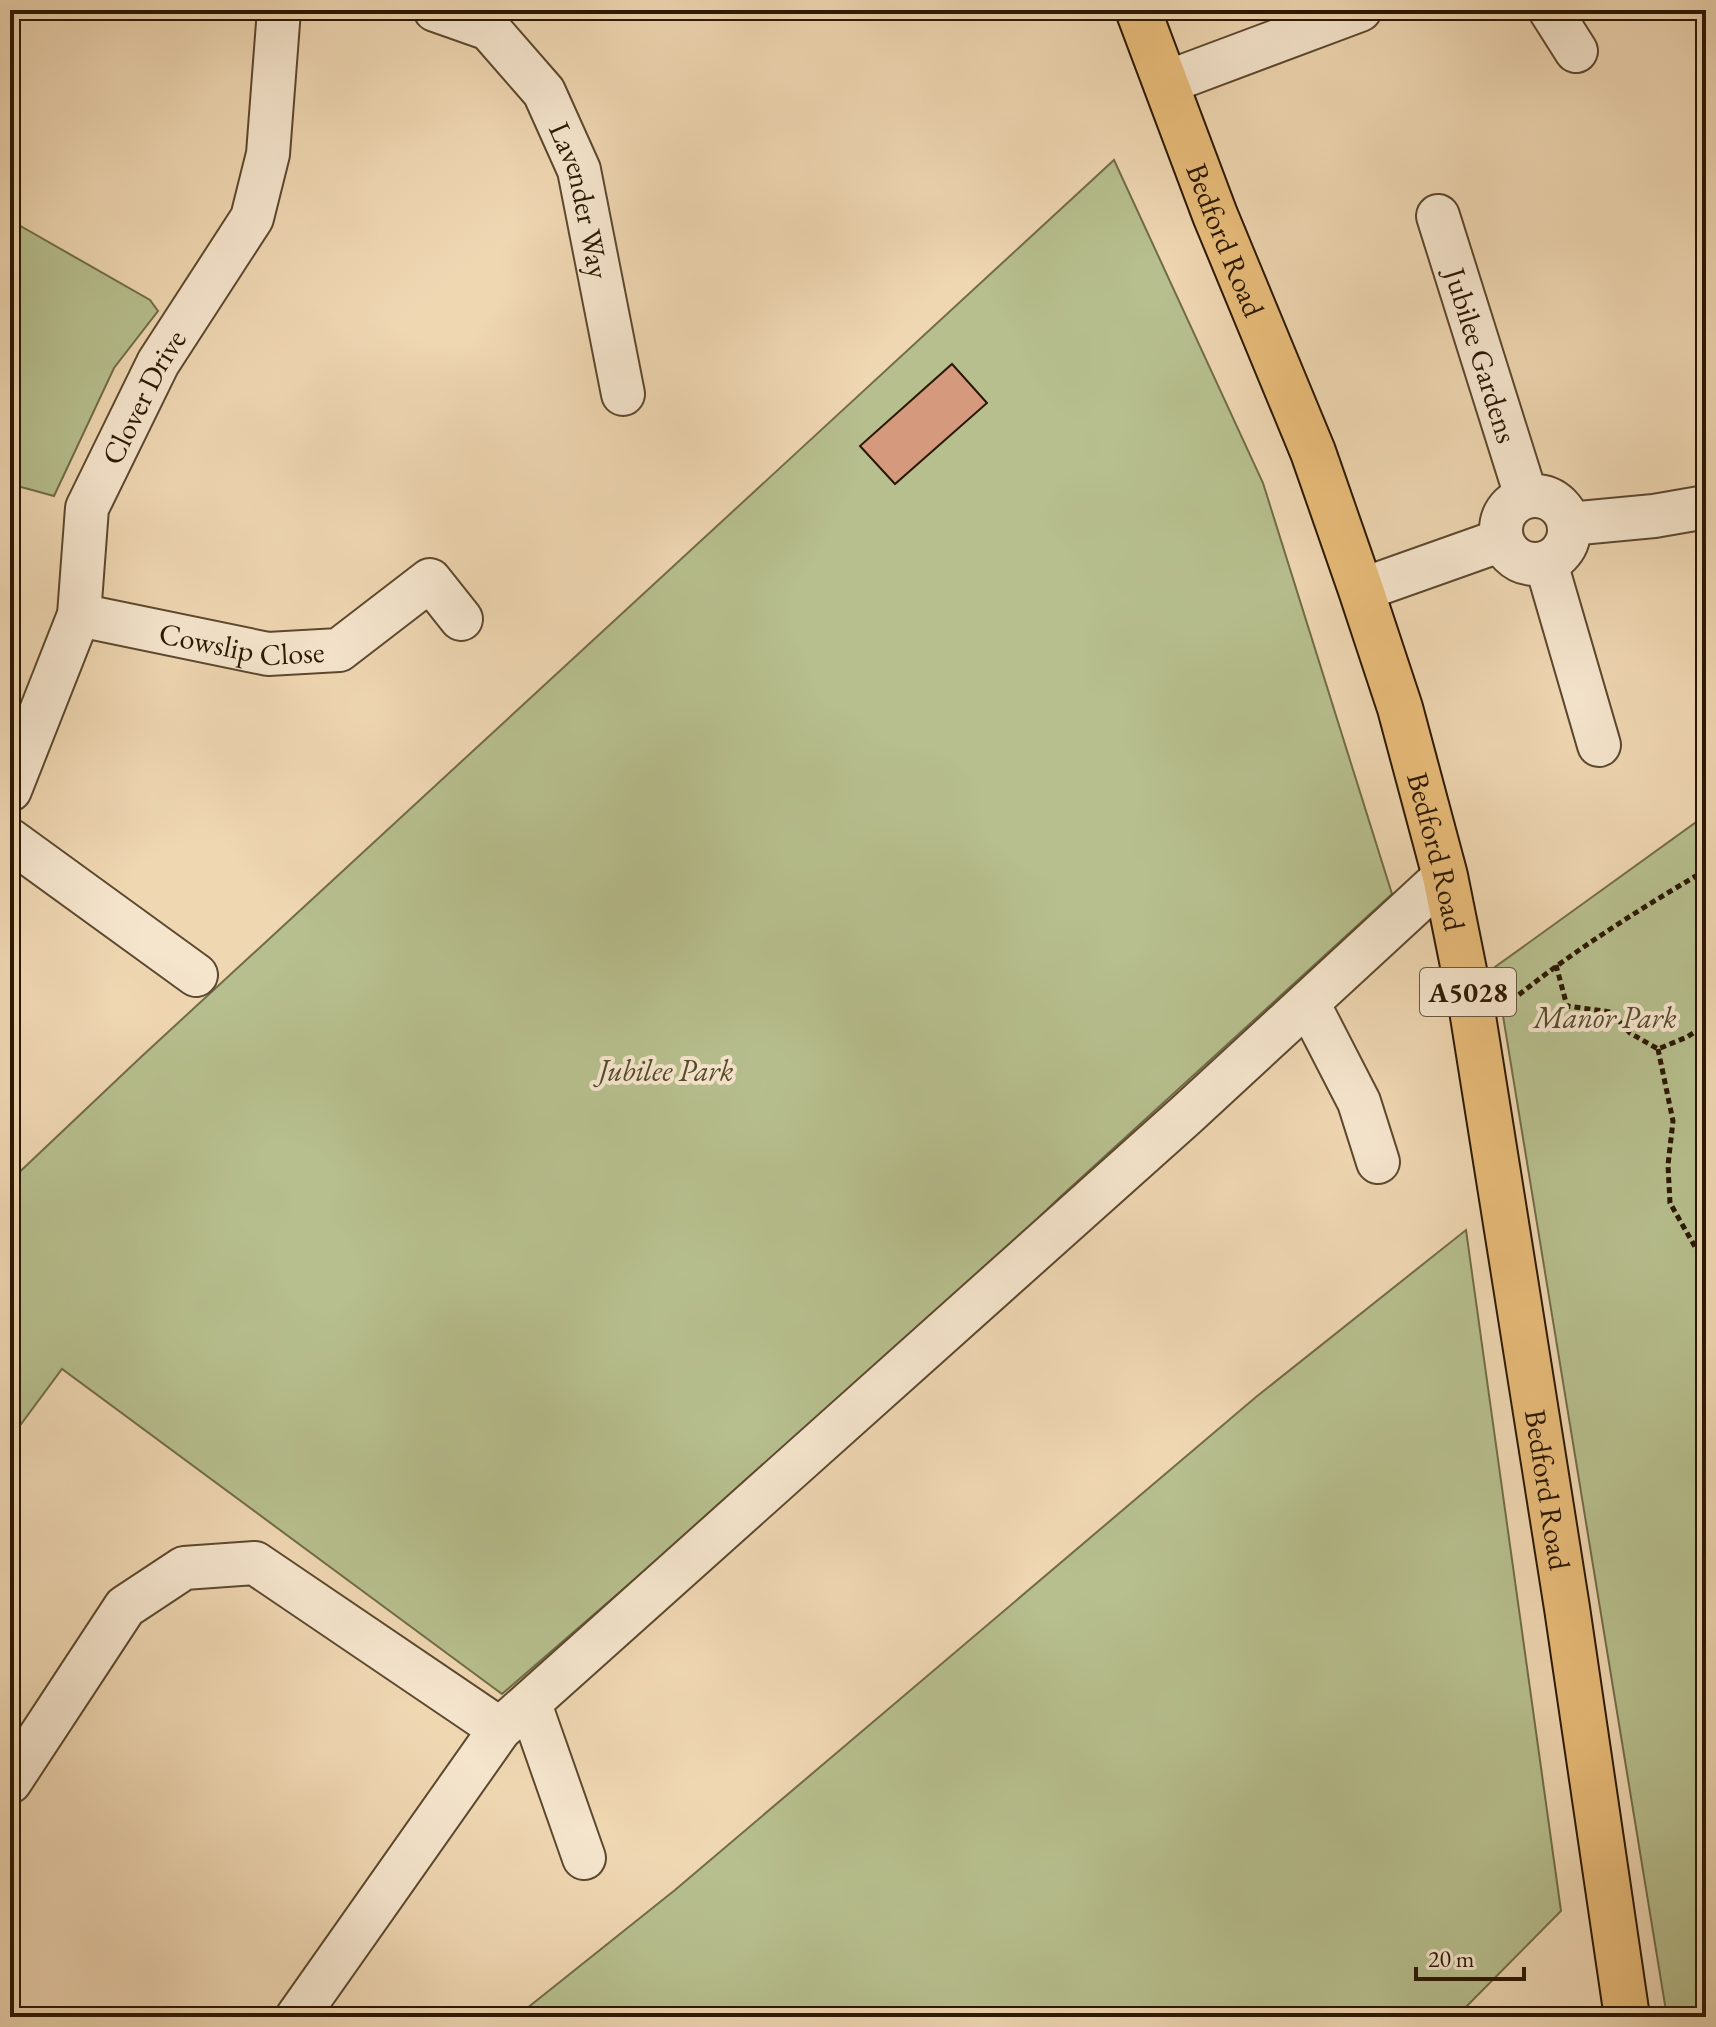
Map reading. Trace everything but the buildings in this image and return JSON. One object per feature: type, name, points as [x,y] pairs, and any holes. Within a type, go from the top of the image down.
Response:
[{"type":"main road","name":"Bedford Road","points":[[1138,10],[1215,215],[1313,452],[1400,708],[1445,876],[1475,1030],[1567,1608],[1627,2017]]},
{"type":"street","name":"Clover Drive","points":[[10,790],[79,615],[87,508],[158,363],[252,218],[268,154],[279,10]]},
{"type":"street","name":"Lavender Way","points":[[435,10],[496,20],[544,92],[579,170],[623,394]]},
{"type":"street","points":[[1165,83],[1360,10]]},
{"type":"street","points":[[1550,10],[1576,51]]},
{"type":"street","name":"Jubilee Gardens","points":[[1438,216],[1526,496]]},
{"type":"street","points":[[1538,495],[1551,499],[1566,514],[1569,524],[1565,547],[1546,563],[1520,561],[1512,556],[1502,540],[1501,523],[1506,510],[1526,496],[1538,495]]},
{"type":"street","points":[[1569,524],[1654,516],[1706,507]]},
{"type":"street","points":[[1361,590],[1502,540]]},
{"type":"street","points":[[1546,563],[1599,745]]},
{"type":"street","name":"Cowslip Close","points":[[79,615],[268,654],[339,650],[430,580],[461,619]]},
{"type":"street","points":[[10,840],[196,975]]},
{"type":"street","points":[[297,2017],[515,1716],[1308,1003],[1445,876]]},
{"type":"street","points":[[1308,1003],[1359,1102],[1378,1162]]},
{"type":"street","points":[[10,1782],[125,1607],[184,1568],[255,1563],[515,1716],[584,1858]]},
{"type":"path","points":[[1475,1030],[1556,965],[1637,910],[1706,870]]},
{"type":"path","points":[[1556,965],[1567,1006],[1611,1012],[1630,1033],[1658,1049],[1673,1121],[1668,1165],[1670,1203],[1706,1266]]},
{"type":"path","points":[[1658,1049],[1706,1025]]},
{"type":"path","points":[[1706,1558],[1701,1565],[1706,1583]]},
{"type":"green space","name":"Jubilee Park","points":[[1114,160],[1263,483],[1392,894],[1058,1199],[910,1341],[502,1694],[62,1369],[10,1439],[10,1181]]},
{"type":"green space","points":[[10,220],[150,300],[158,311],[114,368],[54,496],[10,484]]},
{"type":"green space","name":"Manor Park","points":[[1706,815],[1706,2017],[1667,2017],[1495,967]]},
{"type":"green space","points":[[1466,1230],[1561,1911],[1456,2017],[516,2017],[675,1890],[1256,1397]]}]
